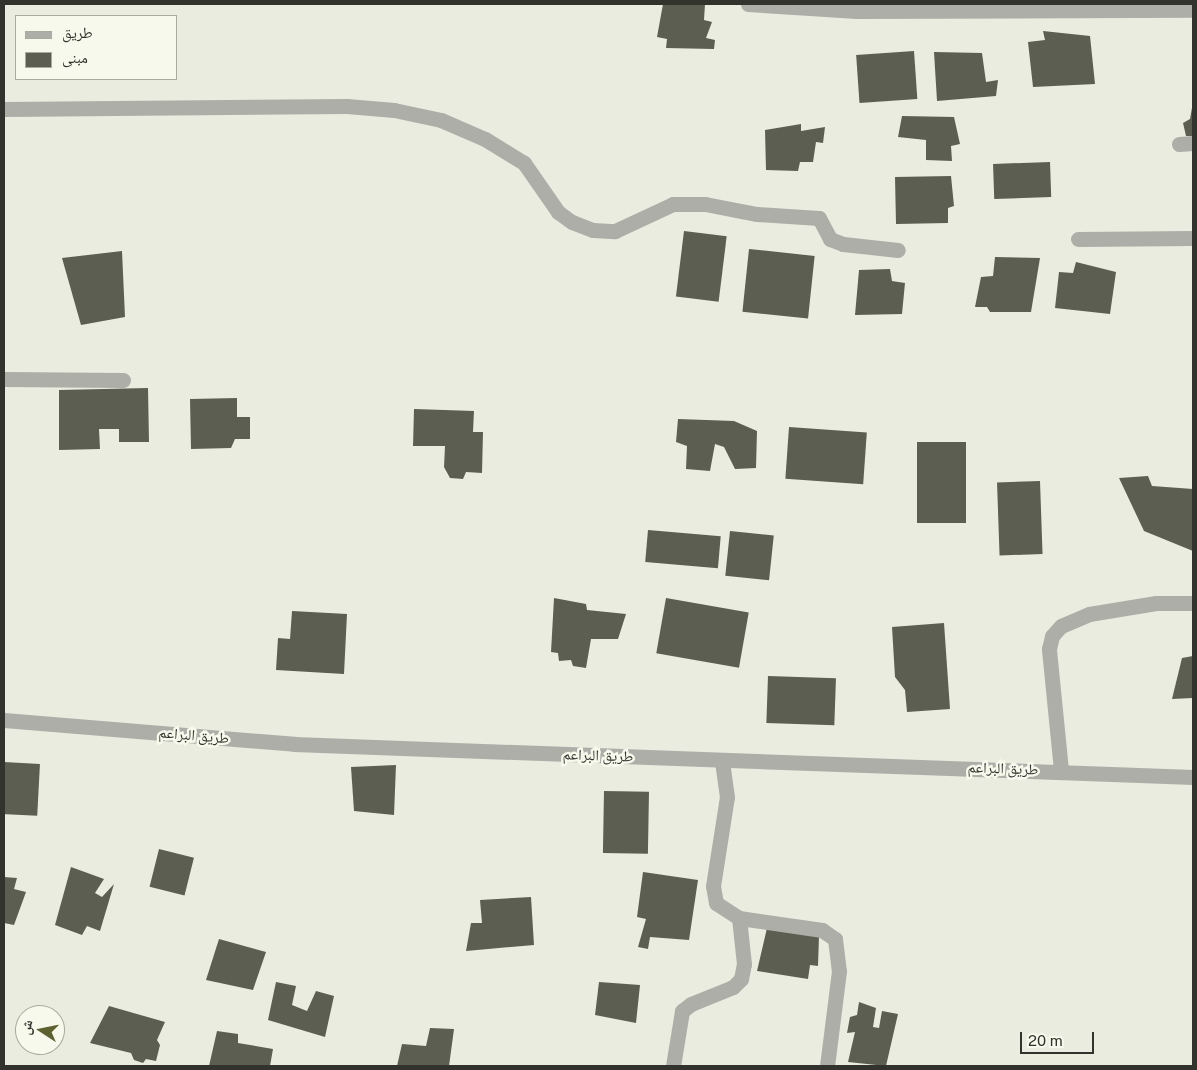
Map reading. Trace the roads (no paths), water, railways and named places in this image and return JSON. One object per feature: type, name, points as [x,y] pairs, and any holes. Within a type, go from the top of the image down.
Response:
[{"type":"street","points":[[748,4],[857,11],[1193,10]]},
{"type":"street","points":[[4,109],[347,106],[394,110],[441,120],[486,138],[524,163],[558,212],[572,222],[593,230],[616,231],[673,204],[705,204],[757,214],[819,218],[830,239],[843,244],[898,250]]},
{"type":"street","points":[[1078,239],[1193,238]]},
{"type":"street","points":[[4,379],[123,380]]},
{"type":"street","points":[[1061,770],[1049,649],[1052,636],[1061,626],[1088,614],[1156,602],[1193,603]]},
{"type":"street","name":"طريق البراعم","points":[[4,720],[294,744],[1061,770],[1193,777]]},
{"type":"street","points":[[722,760],[727,797],[713,886],[716,903],[739,918],[822,930],[835,939],[839,971],[827,1066]]},
{"type":"street","points":[[673,1066],[682,1011],[691,1004],[733,987],[741,979],[744,948],[739,918]]}]
